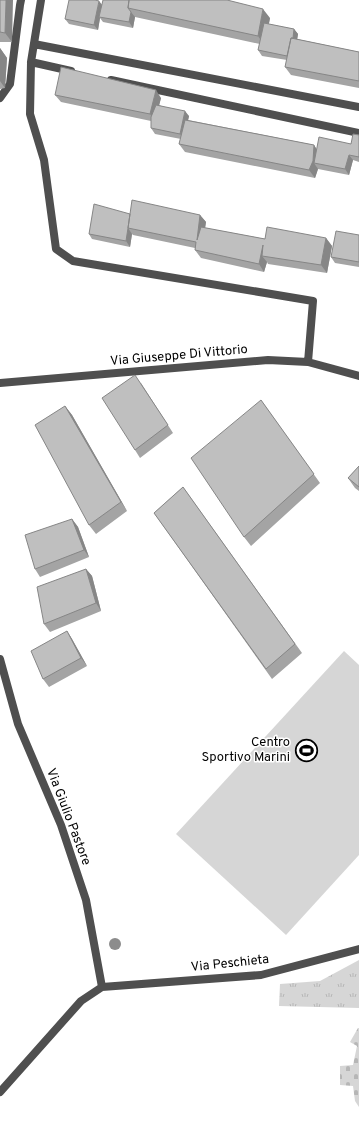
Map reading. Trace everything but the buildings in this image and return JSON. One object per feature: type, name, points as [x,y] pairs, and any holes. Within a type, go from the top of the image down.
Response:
[{"type":"street","points":[[0,98],[10,84],[21,0]]},
{"type":"street","points":[[41,0],[31,62],[30,114],[44,160],[56,249],[73,261],[313,301],[308,362]]},
{"type":"street","points":[[34,44],[359,107]]},
{"type":"street","points":[[31,62],[78,72]]},
{"type":"street","points":[[102,77],[359,133]]},
{"type":"street","name":"Via Giuseppe Di Vittorio","points":[[0,383],[268,360],[308,362],[359,376]]},
{"type":"street","name":"Via Giulio Pastore","points":[[0,658],[18,724],[61,826],[86,900],[102,987]]},
{"type":"street","name":"Via Peschieta","points":[[102,987],[261,975],[359,949]]},
{"type":"street","points":[[0,1092],[81,1001],[102,987]]},
{"type":"green space","name":"Centro Sportivo Marini","points":[[344,651],[359,665],[359,855],[286,935],[176,834]]},
{"type":"green space","points":[[359,960],[359,1008],[279,1006],[280,984],[320,981]]},
{"type":"green space","points":[[358,1028],[359,1107],[355,1101],[353,1086],[340,1085],[340,1066],[353,1065],[357,1046],[350,1042]]},
{"type":"place","name":"Centro Sportivo Marini","points":[[306,750]]}]
